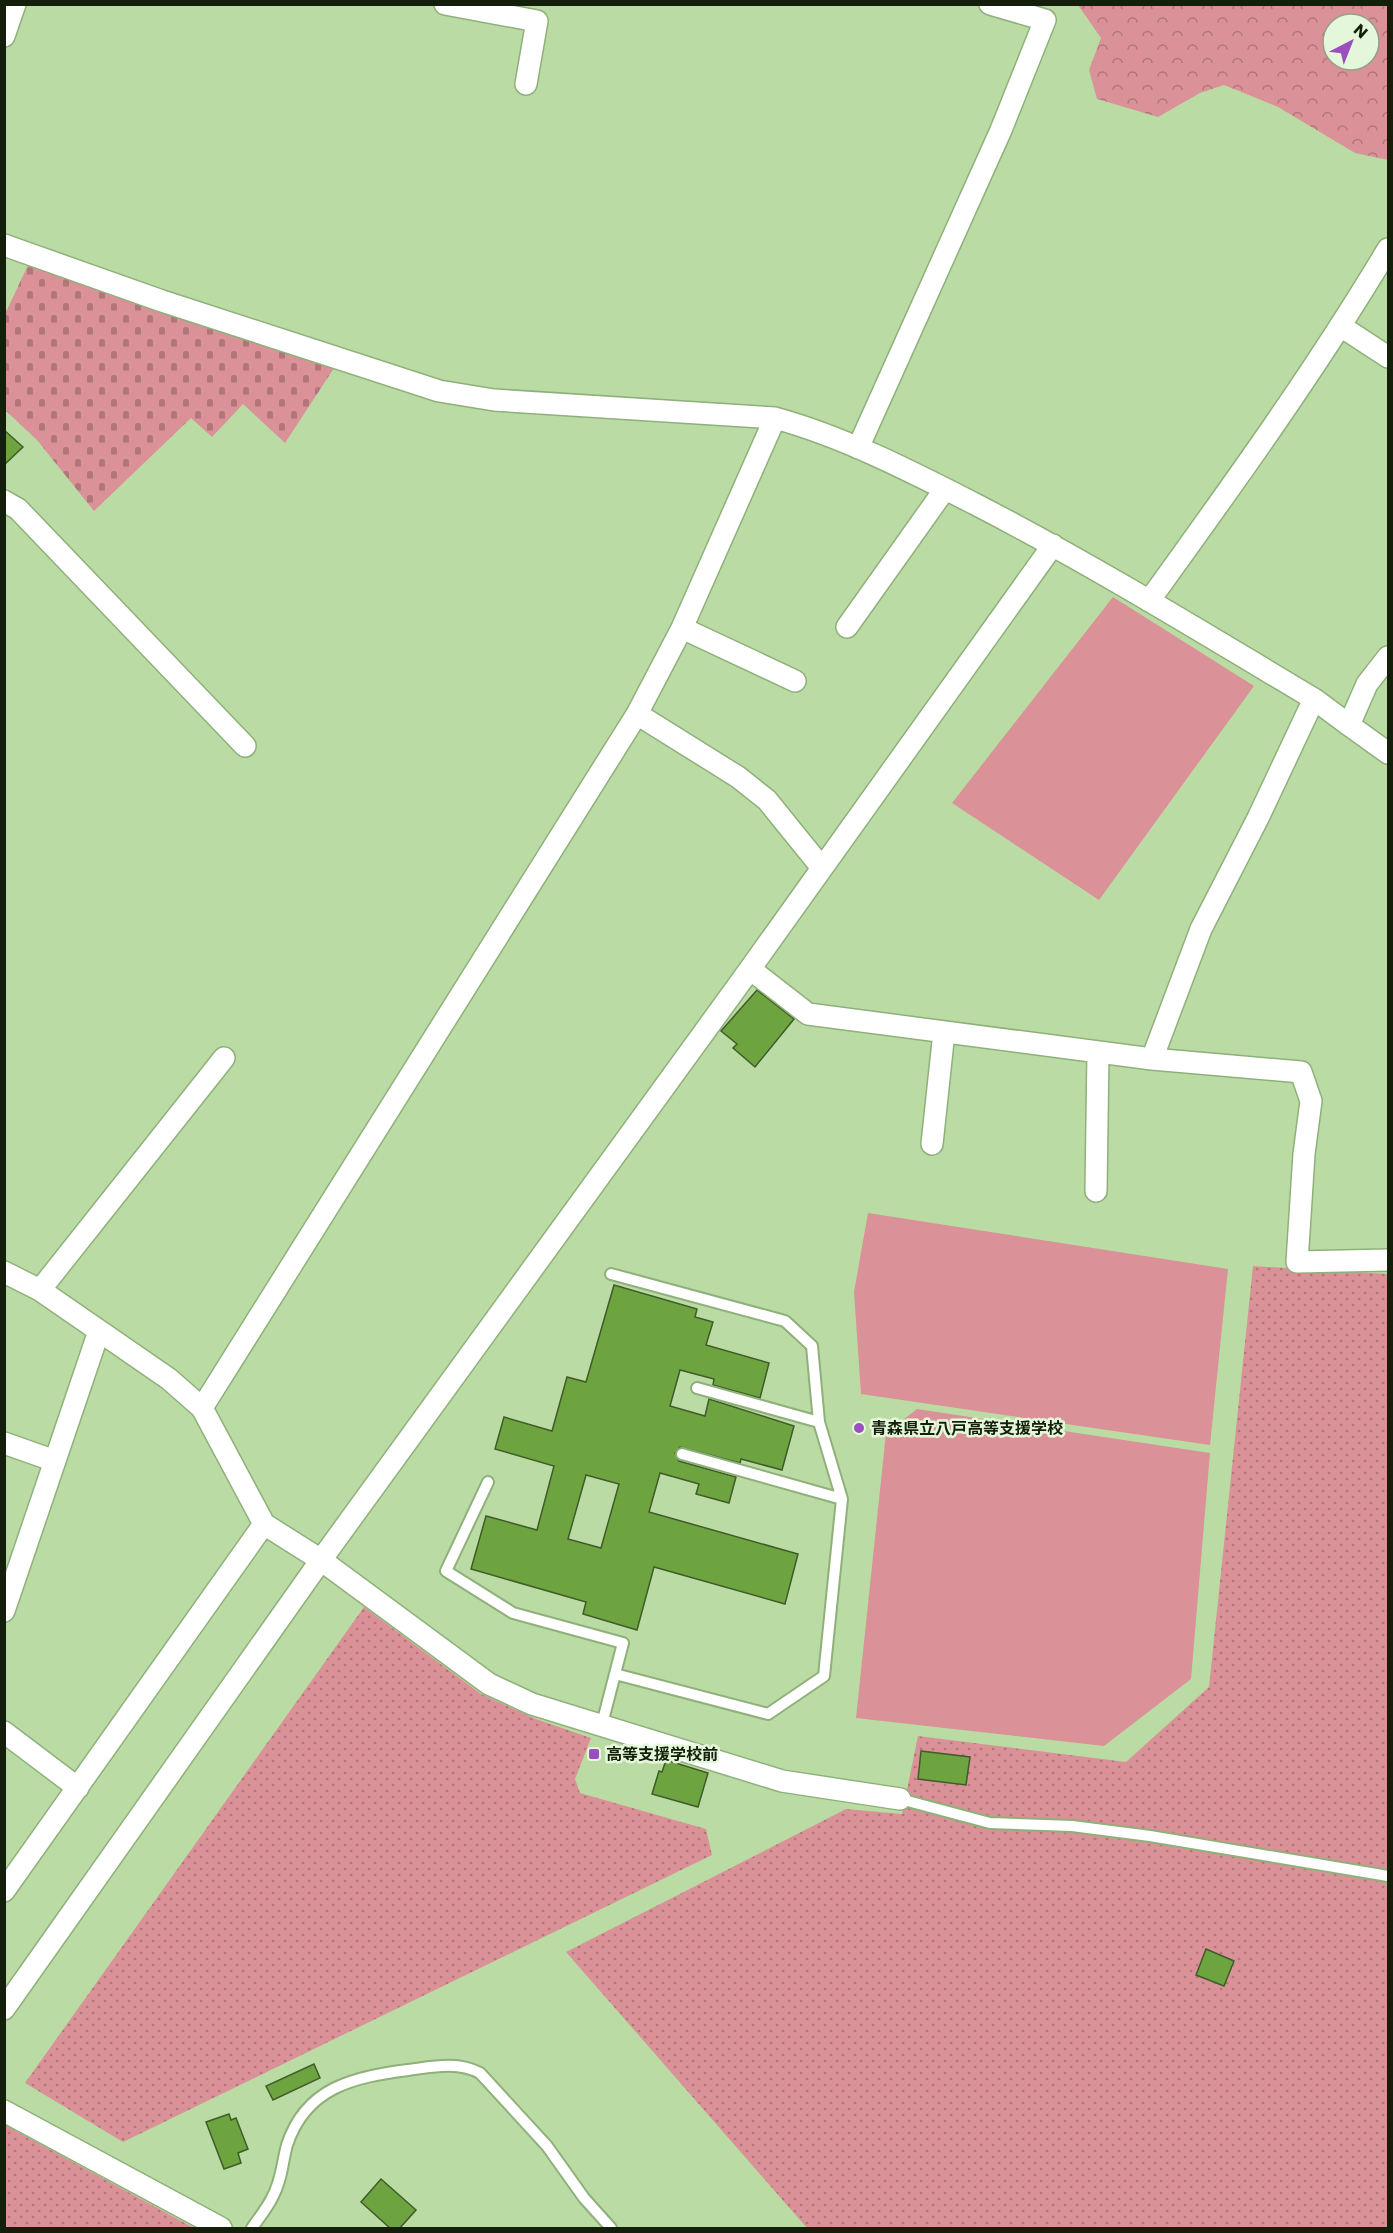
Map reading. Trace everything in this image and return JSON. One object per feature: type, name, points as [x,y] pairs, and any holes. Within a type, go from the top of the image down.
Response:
[{"type":"street","points":[[4,36],[15,4]]},
{"type":"street","points":[[446,4],[537,21],[525,84]]},
{"type":"street","points":[[858,448],[1001,130],[1045,20],[990,4]]},
{"type":"street","points":[[4,245],[162,301],[439,391],[494,400],[774,418],[805,426],[945,489],[1053,545],[1314,699],[1389,753]]},
{"type":"street","points":[[1149,601],[1246,468],[1341,327],[1389,249]]},
{"type":"street","points":[[1341,327],[1389,357]]},
{"type":"street","points":[[202,1408],[637,714],[682,628],[774,418]]},
{"type":"street","points":[[847,627],[945,489]]},
{"type":"street","points":[[4,501],[18,509],[244,746]]},
{"type":"street","points":[[4,2009],[321,1560],[750,969],[1053,545]]},
{"type":"street","points":[[682,628],[795,681]]},
{"type":"street","points":[[1349,725],[1367,684],[1389,657]]},
{"type":"street","points":[[1152,1059],[1201,929],[1258,818],[1314,699]]},
{"type":"street","points":[[637,714],[738,777],[767,800],[822,868]]},
{"type":"street","points":[[750,969],[808,1014],[1152,1059],[1301,1072],[1311,1101],[1304,1154],[1297,1262],[1389,1260]]},
{"type":"street","points":[[932,1144],[945,1032]]},
{"type":"street","points":[[1096,1191],[1098,1052]]},
{"type":"street","points":[[40,1290],[224,1058]]},
{"type":"street","points":[[4,1272],[40,1290],[169,1380],[202,1408],[264,1524],[321,1560],[489,1684],[532,1704],[782,1781],[900,1799]]},
{"type":"street","points":[[4,1611],[99,1331]]},
{"type":"street","points":[[4,1443],[56,1461]]},
{"type":"street","points":[[4,1891],[264,1524]]},
{"type":"street","points":[[4,1732],[78,1788]]},
{"type":"street","points":[[4,2111],[221,2229]]},
{"type":"lane","points":[[611,1274],[785,1321],[812,1346],[819,1422],[842,1499],[824,1676],[768,1714],[615,1674]]},
{"type":"lane","points":[[697,1388],[819,1422]]},
{"type":"lane","points":[[682,1454],[842,1499]]},
{"type":"lane","points":[[488,1482],[446,1570],[513,1613],[623,1643],[602,1724]]},
{"type":"lane","points":[[900,1799],[990,1823],[1072,1826],[1150,1836],[1389,1876]]},
{"type":"lane","points":[[252,2229],[272,2198],[283,2171],[287,2147],[306,2110],[343,2082],[379,2074],[449,2065],[468,2067],[480,2073],[547,2146],[584,2198],[611,2229]]},
{"type":"green space","points":[[1078,5],[1388,5],[1388,160],[1355,153],[1278,107],[1224,85],[1200,93],[1158,117],[1097,99],[1089,70],[1101,38]]},
{"type":"green space","points":[[28,265],[336,365],[285,443],[243,404],[212,437],[191,418],[94,511],[37,440],[5,410],[4,309],[7,310]]},
{"type":"green space","points":[[1113,597],[1254,686],[1099,900],[952,803]]},
{"type":"green space","points":[[868,1213],[1228,1269],[1210,1445],[861,1394],[854,1292]]},
{"type":"green space","points":[[1253,1266],[1388,1274],[1388,2228],[807,2228],[566,1952],[846,1809],[902,1814],[918,1736],[1126,1762],[1209,1687]]},
{"type":"green space","points":[[917,1409],[1210,1453],[1191,1679],[1104,1746],[856,1718],[886,1433]]},
{"type":"green space","points":[[364,1607],[481,1694],[536,1719],[591,1738],[575,1779],[580,1793],[706,1829],[712,1855],[123,2142],[25,2083]]},
{"type":"green space","points":[[5,2125],[194,2228],[5,2228]]},
{"type":"building","points":[[4,430],[23,447],[4,465]]},
{"type":"building","points":[[757,990],[794,1019],[755,1067],[733,1048],[737,1044],[721,1031]]},
{"type":"building","points":[[614,1285],[697,1309],[695,1317],[713,1322],[706,1345],[769,1363],[760,1398],[713,1385],[714,1379],[680,1370],[670,1406],[705,1416],[709,1399],[794,1426],[782,1470],[741,1459],[740,1463],[680,1447],[675,1453],[679,1461],[736,1477],[729,1503],[696,1494],[699,1484],[660,1473],[649,1512],[798,1554],[785,1604],[654,1567],[637,1630],[583,1614],[586,1602],[471,1569],[486,1516],[537,1530],[554,1466],[495,1449],[504,1417],[552,1431],[567,1377],[586,1382]],"holes":[[[586,1475],[619,1484],[601,1548],[568,1539]]]},
{"type":"building","points":[[921,1751],[970,1757],[966,1785],[918,1779]]},
{"type":"building","points":[[666,1760],[708,1773],[698,1807],[652,1794],[659,1771],[662,1772]]},
{"type":"building","points":[[1206,1949],[1234,1961],[1224,1986],[1196,1975]]},
{"type":"building","points":[[314,2064],[320,2078],[273,2100],[266,2086]]},
{"type":"building","points":[[229,2114],[231,2120],[236,2118],[248,2149],[238,2153],[241,2163],[224,2169],[206,2122]]},
{"type":"building","points":[[381,2179],[416,2210],[399,2229],[391,2229],[361,2202]]},
{"type":"place","name":"青森県立八戸高等支援学校","points":[[859,1428]]},
{"type":"place","name":"高等支援学校前","points":[[594,1754]]}]
